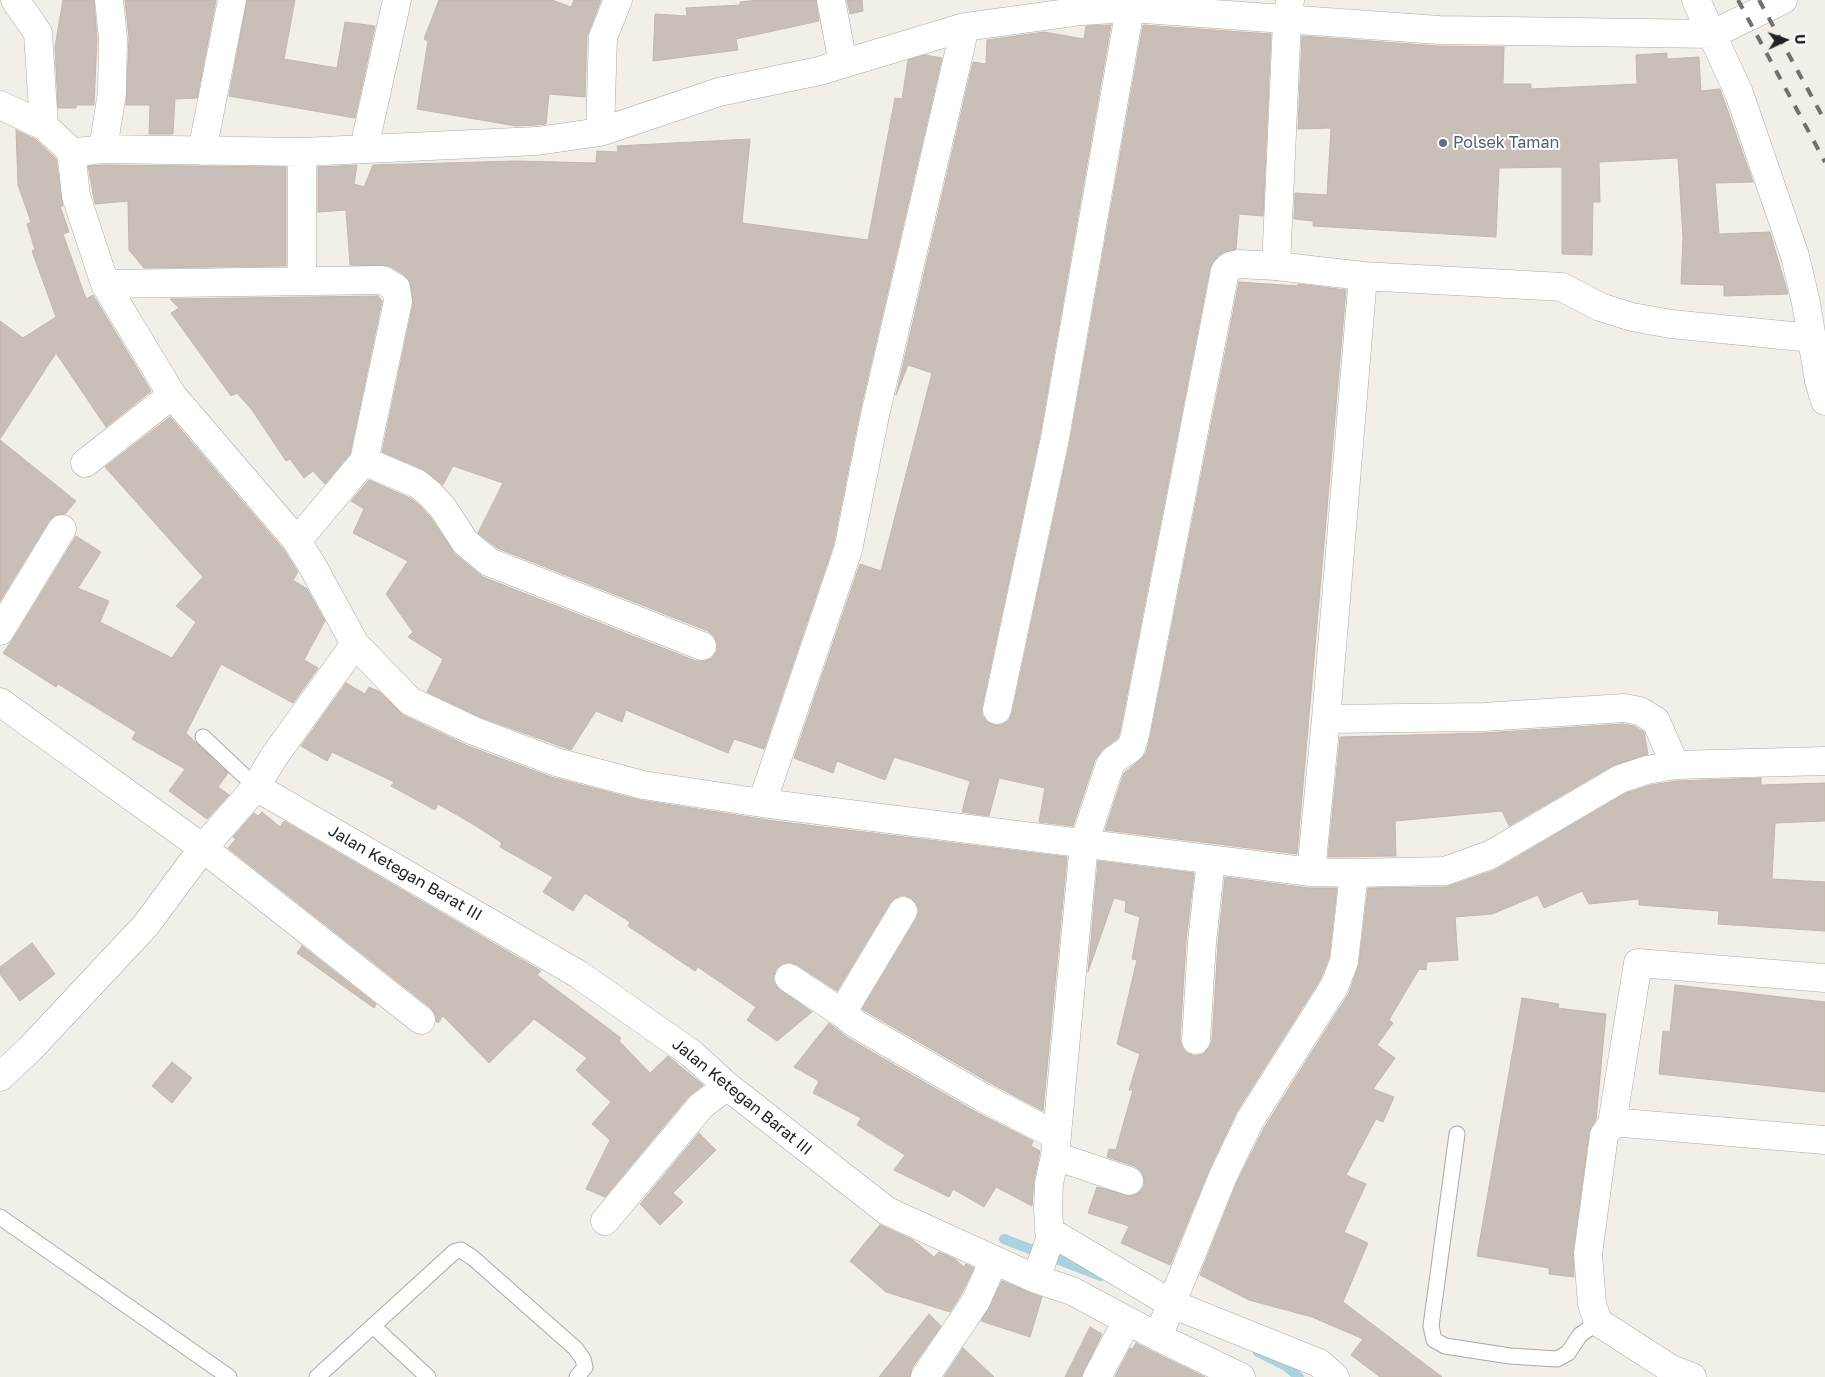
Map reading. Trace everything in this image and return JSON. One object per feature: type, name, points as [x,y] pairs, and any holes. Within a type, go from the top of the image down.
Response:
[{"type":"street","points":[[15,0],[38,33]]},
{"type":"street","points":[[36,0],[38,33],[22,116],[71,151],[103,149],[302,152],[537,141],[600,132],[719,92],[819,71],[965,27],[1082,11],[1130,8],[1289,10],[1439,30],[1713,34],[1783,0]]},
{"type":"street","points":[[103,149],[112,94],[113,38],[109,0]]},
{"type":"street","points":[[202,151],[232,0]]},
{"type":"street","points":[[364,148],[397,0]]},
{"type":"street","points":[[600,132],[603,37],[618,0]]},
{"type":"street","points":[[830,0],[843,64]]},
{"type":"street","points":[[1696,0],[1739,93],[1795,256],[1819,381],[1825,401]]},
{"type":"street","points":[[997,710],[1055,438],[1130,8]]},
{"type":"street","points":[[1276,266],[1289,10]]},
{"type":"street","points":[[762,804],[848,550],[875,414],[965,27]]},
{"type":"street","points":[[71,151],[76,196],[105,284],[172,395],[297,541],[355,644],[391,684],[410,701],[474,730],[556,762],[643,785],[762,804],[1311,872],[1354,873],[1446,871],[1490,855],[1620,779],[1634,773],[1675,765],[1825,761]]},
{"type":"street","points":[[302,152],[302,281]]},
{"type":"street","points":[[1335,1377],[1319,1363],[1164,1320],[1044,1253],[1049,1183],[1056,1146],[1084,843],[1110,766],[1115,759],[1131,748],[1135,735],[1225,271],[1230,266],[1239,264],[1276,266],[1363,276],[1562,287],[1600,307],[1632,317],[1671,324],[1812,338]]},
{"type":"street","points":[[1311,872],[1326,719],[1363,276]]},
{"type":"street","points":[[105,284],[382,280],[396,288],[398,293],[382,384],[364,461],[297,541]]},
{"type":"street","points":[[85,463],[172,395]]},
{"type":"street","points":[[364,461],[418,484],[443,508],[466,542],[489,562],[702,646]]},
{"type":"street","points":[[0,631],[62,529]]},
{"type":"street","points":[[0,1077],[30,1049],[146,925],[203,848],[263,775],[355,644]]},
{"type":"street","points":[[0,702],[203,848],[421,1020]]},
{"type":"street","points":[[1326,719],[1483,717],[1624,708],[1640,710],[1656,721],[1675,765]]},
{"type":"street","name":"Jalan Ketegan Barat III","points":[[263,775],[578,974],[692,1054],[728,1086],[887,1211],[994,1260],[1044,1253],[1072,1291],[1127,1322],[1164,1320],[1241,1377]]},
{"type":"street","points":[[1196,1040],[1202,942],[1212,860]]},
{"type":"street","points":[[1164,1320],[1223,1176],[1250,1120],[1334,987],[1344,962],[1354,873]]},
{"type":"street","points":[[842,1013],[903,911]]},
{"type":"street","points":[[1677,1374],[1598,1322],[1592,1304],[1588,1254],[1604,1135],[1612,1124],[1638,964],[1825,978]]},
{"type":"street","points":[[789,978],[856,1024],[982,1096],[1056,1146],[1129,1181]]},
{"type":"street","points":[[605,1221],[701,1106],[728,1086]]},
{"type":"street","points":[[1612,1124],[1825,1140]]},
{"type":"street","points":[[926,1377],[976,1301],[994,1260]]},
{"type":"street","points":[[1097,1377],[1127,1322]]},
{"type":"lane","points":[[203,737],[263,775]]},
{"type":"lane","points":[[1457,1134],[1431,1326],[1434,1340],[1445,1346],[1510,1356],[1556,1359],[1568,1353],[1580,1335],[1598,1322]]},
{"type":"lane","points":[[0,1217],[229,1377]]},
{"type":"lane","points":[[317,1377],[454,1252],[461,1250],[473,1258],[575,1348],[583,1358],[585,1367],[577,1377]]},
{"type":"lane","points":[[374,1327],[428,1377]]},
{"type":"building","points":[[63,0],[94,0],[97,39],[94,105],[58,108],[55,47]]},
{"type":"building","points":[[125,0],[216,0],[197,98],[175,99],[173,134],[149,134],[150,105],[126,105],[129,38]]},
{"type":"building","points":[[247,0],[295,0],[284,59],[337,68],[345,22],[375,26],[355,118],[229,96]]},
{"type":"building","points":[[439,0],[552,0],[571,7],[574,0],[601,0],[587,36],[585,97],[549,94],[546,124],[536,125],[516,126],[417,109],[428,41],[424,39]]},
{"type":"building","points":[[816,0],[819,21],[736,39],[738,50],[653,61],[655,14],[687,16],[686,8],[740,5],[740,2]]},
{"type":"building","points":[[847,0],[862,0],[863,11],[850,14]]},
{"type":"building","points":[[1111,25],[1040,435],[982,707],[982,715],[987,722],[994,725],[1002,725],[1009,720],[1012,713],[1070,441],[1143,25],[1271,34],[1263,216],[1239,214],[1236,249],[1219,255],[1210,268],[1120,731],[1118,738],[1103,749],[1095,760],[1073,826],[1039,822],[1045,788],[999,778],[989,816],[962,812],[970,781],[894,757],[885,780],[837,761],[833,773],[794,758],[860,564],[881,571],[932,373],[908,365],[896,395],[973,62],[986,64],[987,40],[1044,32],[1084,39],[1086,26]]},
{"type":"building","points":[[1302,36],[1438,46],[1504,47],[1503,84],[1531,84],[1531,89],[1637,84],[1636,55],[1667,53],[1667,59],[1699,57],[1701,91],[1720,89],[1753,182],[1715,183],[1719,234],[1770,232],[1788,294],[1724,296],[1724,285],[1681,284],[1683,238],[1678,158],[1599,162],[1600,202],[1593,202],[1592,255],[1562,254],[1562,167],[1499,168],[1496,237],[1313,226],[1313,221],[1294,219],[1295,193],[1327,195],[1331,128],[1298,129]]},
{"type":"building","points":[[925,55],[942,58],[860,411],[833,546],[764,749],[734,739],[728,753],[626,710],[622,722],[596,711],[571,750],[480,717],[427,692],[443,659],[408,637],[413,632],[386,594],[408,561],[353,533],[364,509],[351,501],[369,480],[410,498],[418,504],[431,518],[455,554],[483,577],[696,661],[705,661],[712,658],[717,651],[717,643],[714,636],[708,631],[497,548],[478,533],[503,483],[453,466],[443,485],[424,470],[382,452],[413,304],[411,286],[404,275],[389,266],[350,265],[346,210],[318,212],[318,167],[357,165],[354,184],[364,187],[373,165],[517,161],[596,163],[597,151],[618,152],[617,146],[750,139],[742,223],[868,240],[895,98],[902,99],[908,60]]},
{"type":"building","points":[[16,130],[35,139],[56,159],[63,206],[60,206],[69,232],[63,234],[86,299],[93,295],[151,391],[106,427],[56,353],[0,439],[0,321],[23,338],[56,317],[32,251],[35,250],[27,224],[31,222],[18,185]]},
{"type":"building","points":[[88,166],[286,167],[286,266],[144,268],[129,250],[128,201],[95,204]]},
{"type":"building","points":[[1239,282],[1298,286],[1298,284],[1346,290],[1297,854],[1105,830],[1124,773],[1146,753],[1150,738]]},
{"type":"building","points":[[378,296],[382,301],[350,454],[325,484],[313,471],[304,478],[290,459],[286,461],[252,410],[237,393],[231,396],[171,313],[179,308],[170,299]]},
{"type":"building","points":[[170,417],[284,550],[298,572],[293,580],[307,589],[325,621],[304,660],[318,668],[293,703],[221,664],[186,733],[228,773],[218,787],[229,795],[207,819],[169,791],[185,769],[132,739],[136,732],[58,684],[56,687],[3,653],[76,536],[101,552],[78,588],[109,601],[100,622],[172,658],[196,622],[176,606],[203,577],[105,467]]},
{"type":"building","points":[[0,440],[76,501],[65,514],[55,515],[49,521],[0,601]]},
{"type":"building","points":[[346,683],[365,694],[369,687],[380,692],[403,715],[468,746],[551,777],[639,800],[775,821],[1067,857],[1043,1111],[990,1083],[862,1009],[916,919],[919,911],[916,903],[911,898],[903,895],[895,898],[890,903],[837,991],[797,965],[789,962],[782,964],[776,969],[773,978],[775,985],[812,1012],[777,1041],[747,1020],[756,1007],[698,967],[695,971],[628,926],[630,922],[585,893],[573,911],[543,892],[553,877],[500,847],[502,843],[476,826],[438,804],[435,810],[391,786],[394,782],[332,752],[327,761],[301,746]]},
{"type":"building","points":[[1623,724],[1634,726],[1644,732],[1648,754],[1612,766],[1509,826],[1502,811],[1395,821],[1396,856],[1328,857],[1340,737],[1484,733]]},
{"type":"building","points":[[1761,778],[1761,785],[1825,783],[1825,821],[1775,823],[1772,879],[1825,882],[1825,931],[1718,924],[1719,911],[1639,905],[1639,899],[1589,904],[1582,891],[1544,908],[1538,895],[1492,914],[1455,917],[1458,960],[1427,962],[1426,970],[1419,969],[1389,1020],[1393,1023],[1377,1045],[1395,1058],[1373,1089],[1394,1097],[1383,1122],[1376,1119],[1346,1175],[1366,1184],[1344,1232],[1368,1243],[1343,1302],[1442,1377],[1380,1377],[1351,1355],[1363,1339],[1312,1317],[1249,1300],[1200,1275],[1237,1182],[1264,1128],[1349,993],[1359,964],[1368,888],[1446,887],[1495,870],[1626,793],[1651,785],[1677,781]]},
{"type":"building","points":[[262,812],[280,827],[284,821],[541,971],[537,975],[621,1038],[619,1041],[650,1073],[668,1056],[703,1085],[689,1096],[605,1197],[586,1189],[610,1140],[592,1124],[611,1102],[576,1070],[587,1058],[534,1019],[489,1063],[443,1016],[438,1023],[431,1008],[228,848],[236,839],[233,837],[254,813],[258,816]]},
{"type":"building","points":[[1098,861],[1194,873],[1186,941],[1180,1039],[1182,1047],[1187,1053],[1195,1056],[1203,1054],[1209,1048],[1212,1041],[1218,943],[1225,877],[1309,888],[1337,888],[1329,958],[1320,980],[1236,1113],[1209,1170],[1170,1265],[1121,1243],[1129,1226],[1088,1213],[1097,1187],[1132,1196],[1140,1192],[1144,1186],[1144,1178],[1141,1171],[1134,1166],[1107,1157],[1109,1149],[1116,1150],[1133,1090],[1129,1090],[1140,1054],[1117,1044],[1137,960],[1132,959],[1140,917],[1125,912],[1126,901],[1114,898],[1088,972]]},
{"type":"building","points":[[32,943],[55,974],[20,1001],[0,974],[0,967]]},
{"type":"building","points":[[302,946],[376,1004],[374,1008],[297,953]]},
{"type":"building","points":[[1675,985],[1825,1002],[1825,1092],[1659,1074],[1663,1031],[1670,1032]]},
{"type":"building","points":[[1522,998],[1559,1004],[1558,1008],[1606,1014],[1596,1119],[1589,1133],[1573,1252],[1574,1277],[1549,1274],[1549,1268],[1477,1256]]},
{"type":"building","points":[[829,1023],[848,1038],[974,1111],[1033,1141],[1031,1146],[1040,1151],[1034,1180],[1032,1206],[996,1187],[984,1207],[953,1189],[949,1197],[894,1170],[905,1155],[857,1125],[861,1118],[813,1093],[819,1081],[794,1067]]},
{"type":"building","points":[[172,1062],[192,1078],[172,1103],[152,1086]]},
{"type":"building","points":[[699,1133],[716,1150],[673,1193],[683,1202],[660,1225],[640,1204]]},
{"type":"building","points":[[880,1225],[913,1240],[934,1257],[939,1252],[955,1259],[964,1267],[966,1264],[974,1268],[950,1312],[886,1292],[850,1261]]},
{"type":"building","points":[[1002,1281],[1042,1297],[1030,1337],[981,1321]]},
{"type":"building","points":[[929,1314],[941,1326],[912,1368],[910,1377],[879,1377]]},
{"type":"building","points":[[1090,1327],[1102,1334],[1081,1377],[1065,1377]]},
{"type":"building","points":[[1136,1343],[1205,1377],[1115,1377],[1130,1348],[1133,1349]]},
{"type":"building","points":[[963,1348],[994,1377],[944,1377]]},
{"type":"waterway","points":[[1004,1239],[1101,1276]]},
{"type":"waterway","points":[[1258,1352],[1286,1366],[1299,1377]]},
{"type":"railway","points":[[1738,0],[1825,162]]},
{"type":"railway","points":[[1759,0],[1825,121]]},
{"type":"place","name":"Polsek Taman","points":[[1443,143]]}]
